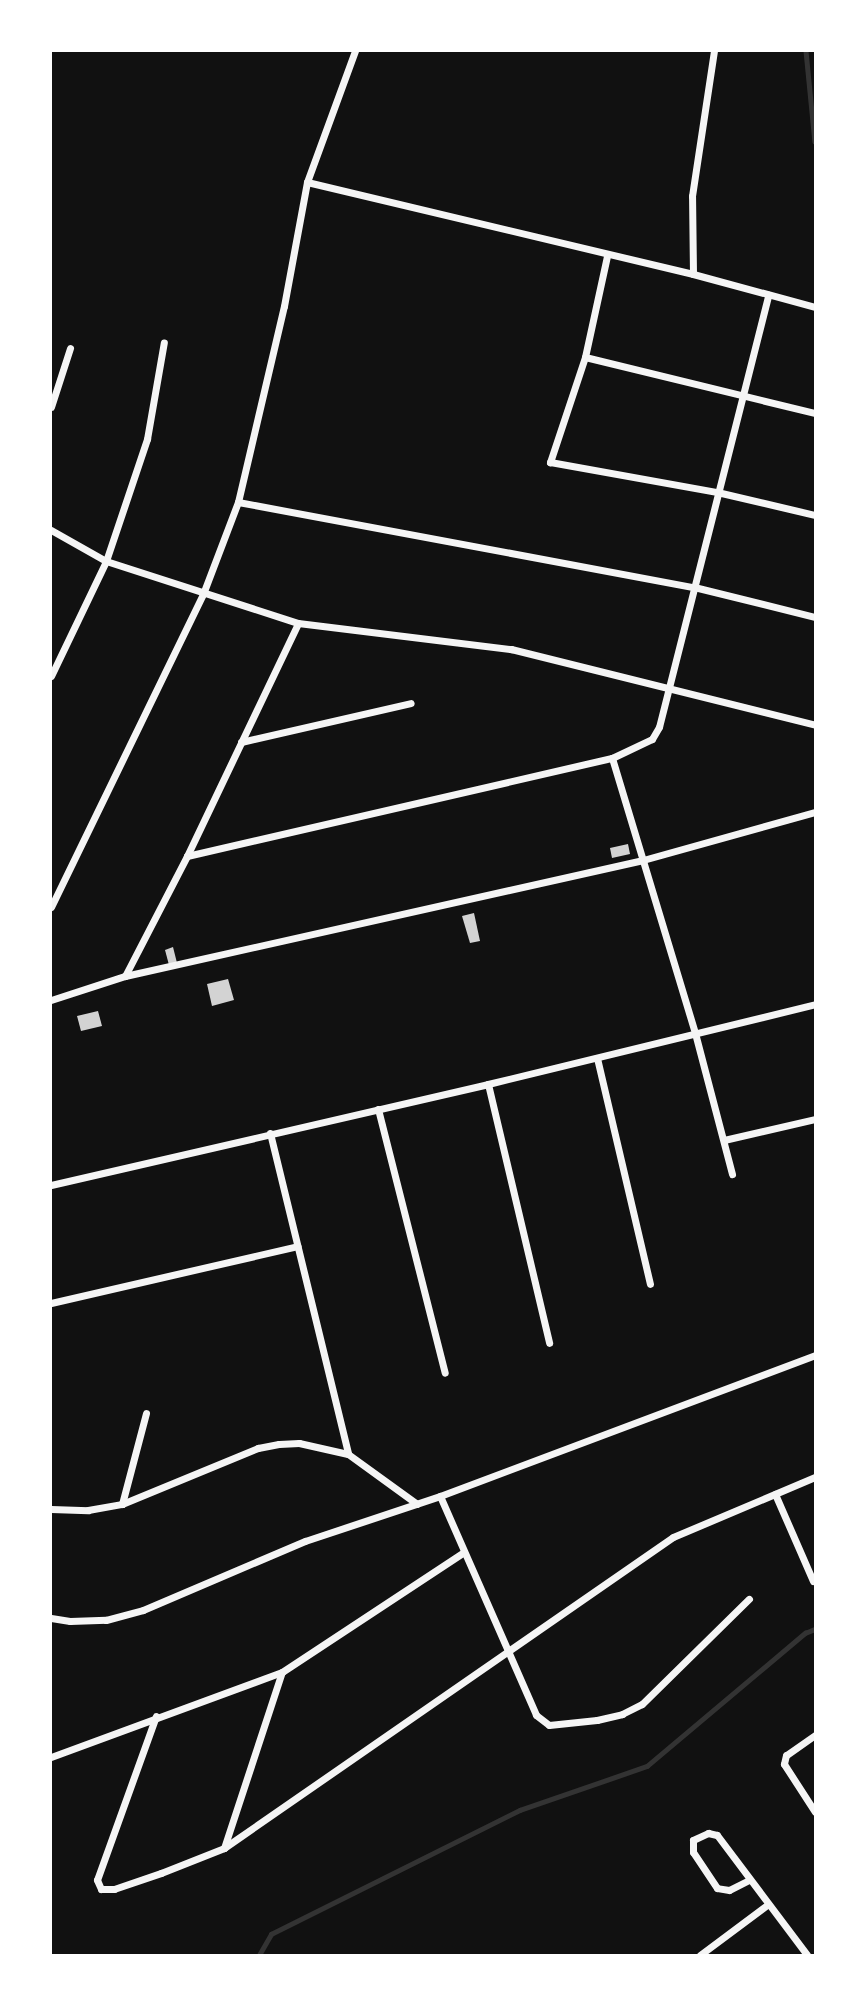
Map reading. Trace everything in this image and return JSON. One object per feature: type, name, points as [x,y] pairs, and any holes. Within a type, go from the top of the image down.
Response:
[{"type":"street","points":[[51,907],[203,594],[238,502],[284,306],[307,182],[355,51]]},
{"type":"street","points":[[693,274],[692,195],[714,51]]},
{"type":"street","points":[[307,182],[607,256],[693,274],[815,307]]},
{"type":"street","points":[[607,256],[585,357],[550,462],[717,492],[815,515]]},
{"type":"street","points":[[187,856],[612,758],[652,739],[659,727],[768,295]]},
{"type":"street","points":[[51,676],[106,561],[147,439],[164,342]]},
{"type":"street","points":[[51,407],[70,348]]},
{"type":"street","points":[[585,357],[815,413]]},
{"type":"street","points":[[238,502],[694,587],[815,617]]},
{"type":"street","points":[[51,530],[106,561],[298,623],[511,649],[815,725]]},
{"type":"street","points":[[125,976],[187,856],[298,623]]},
{"type":"street","points":[[241,742],[411,703]]},
{"type":"street","points":[[612,758],[695,1033],[732,1174]]},
{"type":"street","points":[[51,1000],[125,976],[643,860],[815,812]]},
{"type":"street","points":[[51,1185],[488,1084],[815,1004]]},
{"type":"street","points":[[597,1058],[650,1284]]},
{"type":"street","points":[[488,1084],[549,1343]]},
{"type":"street","points":[[377,1109],[445,1373]]},
{"type":"street","points":[[724,1140],[815,1118]]},
{"type":"street","points":[[270,1133],[348,1454]]},
{"type":"street","points":[[51,1303],[297,1246]]},
{"type":"street","points":[[51,1618],[70,1621],[106,1620],[143,1610],[305,1541],[440,1496],[815,1355]]},
{"type":"street","points":[[122,1504],[146,1413]]},
{"type":"street","points":[[51,1509],[88,1510],[122,1504],[258,1448],[299,1443],[348,1454],[417,1504]]},
{"type":"street","points":[[156,1716],[97,1880],[98,1887],[107,1890],[161,1873],[224,1848],[673,1537],[815,1477]]},
{"type":"street","points":[[775,1494],[813,1581]]},
{"type":"street","points":[[440,1496],[541,1721],[550,1725],[597,1720],[622,1714],[642,1704],[749,1599]]},
{"type":"street","points":[[51,1757],[156,1716],[282,1672],[464,1552]]},
{"type":"street","points":[[224,1848],[282,1672]]},
{"type":"street","points":[[815,1735],[786,1755],[785,1770],[815,1812]]},
{"type":"street","points":[[749,1880],[729,1890],[718,1888],[693,1852],[693,1840],[713,1833],[807,1955]]},
{"type":"street","points":[[700,1955],[767,1905]]},
{"type":"building","points":[[628,844],[630,854],[612,858],[610,848]]},
{"type":"building","points":[[474,913],[480,941],[470,943],[462,916]]},
{"type":"building","points":[[173,947],[177,963],[169,965],[165,950]]},
{"type":"building","points":[[228,979],[234,1000],[212,1006],[207,984]]},
{"type":"building","points":[[98,1011],[102,1026],[81,1031],[77,1016]]},
{"type":"waterway","points":[[806,51],[815,142]]},
{"type":"waterway","points":[[259,1955],[271,1934],[520,1810],[647,1766],[805,1633],[815,1629]]}]
